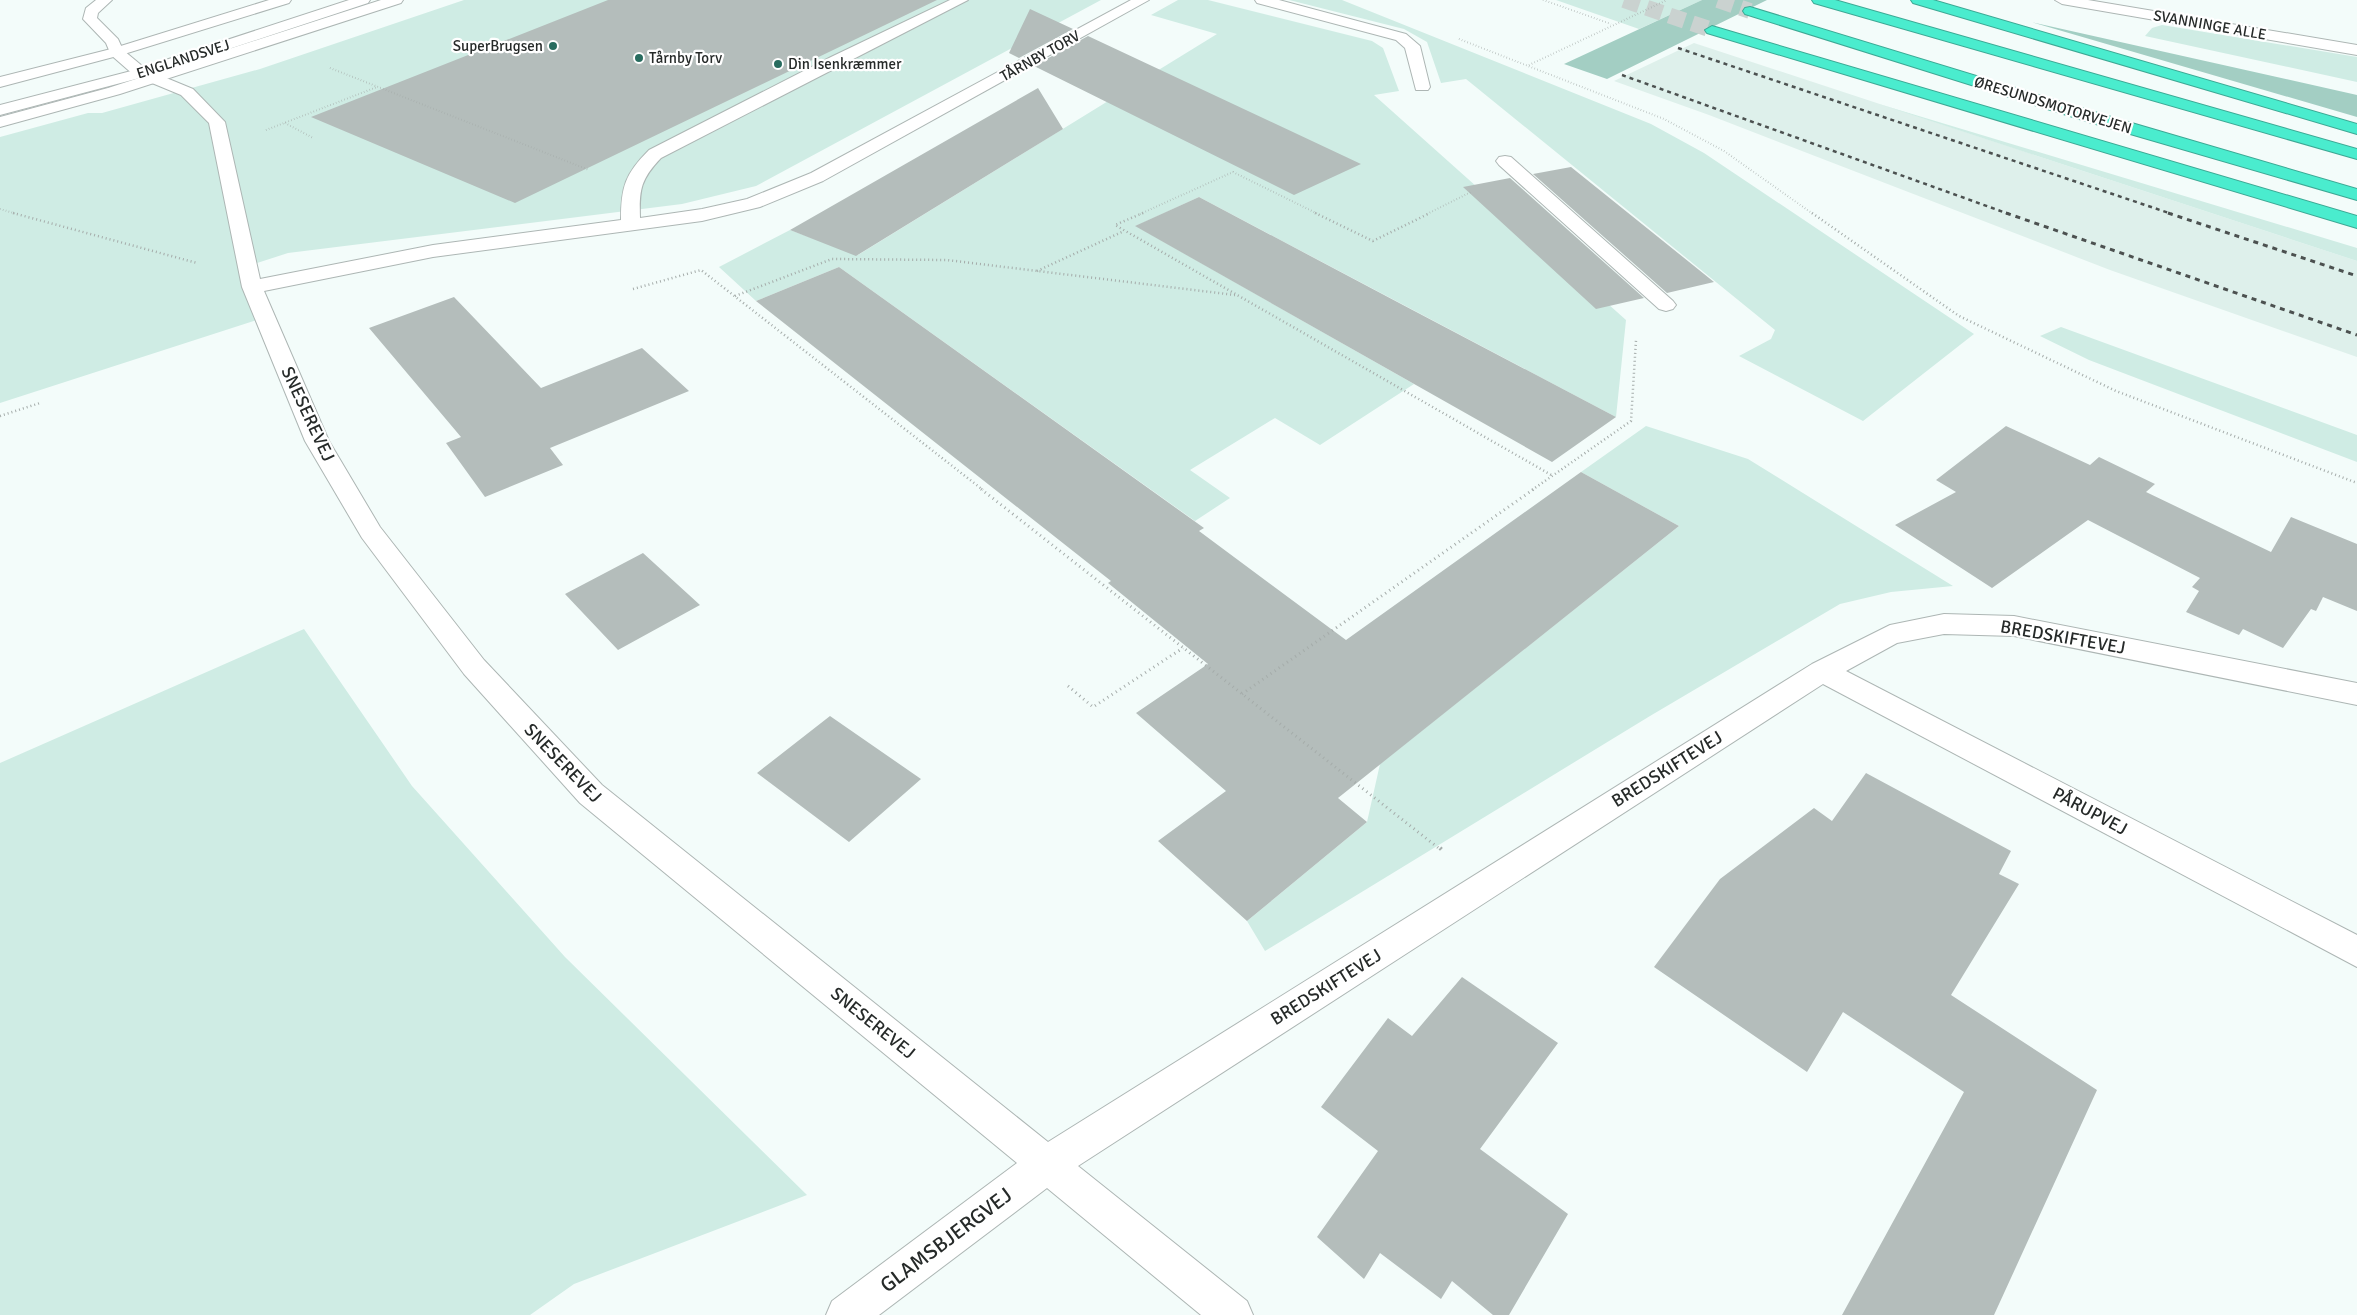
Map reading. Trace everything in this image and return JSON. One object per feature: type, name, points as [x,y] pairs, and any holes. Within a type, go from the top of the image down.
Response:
[{"type":"highway","name":"ØRESUNDSMOTORVEJEN","points":[[1819,0],[2357,154]]},
{"type":"highway","points":[[1918,0],[2357,129]]},
{"type":"highway","name":"ØRESUNDSMOTORVEJEN","points":[[1750,11],[2095,118],[2357,195]]},
{"type":"highway","points":[[1712,30],[2357,222]]},
{"type":"street","name":"SNESEREVEJ","points":[[105,0],[90,11],[90,19],[113,42],[116,52],[147,75],[187,92],[217,122],[251,282],[317,440],[371,532],[474,668],[590,794],[1233,1315]]},
{"type":"street","name":"ENGLANDSVEJ","points":[[0,82],[116,52],[284,0]]},
{"type":"street","name":"ENGLANDSVEJ","points":[[0,110],[147,75],[363,0]]},
{"type":"street","points":[[0,122],[147,75],[396,0]]},
{"type":"street","points":[[631,225],[630,191],[637,172],[656,154],[836,60],[960,0]]},
{"type":"street","name":"TÅRNBY TORV","points":[[251,282],[433,251],[631,225],[728,210],[817,177],[1142,0]]},
{"type":"street","points":[[1262,0],[1401,37],[1412,46],[1422,87]]},
{"type":"street","name":"SVANNINGE ALLE","points":[[2062,0],[2357,50]]},
{"type":"street","points":[[1510,165],[1666,305]]},
{"type":"street","name":"BREDSKIFTEVEJ","points":[[1047,1164],[1822,671],[1890,635],[1944,624],[2014,626],[2357,694]]},
{"type":"street","name":"PÅRUPVEJ","points":[[1822,671],[2357,952]]},
{"type":"street","name":"GLAMSBJERGVEJ","points":[[846,1315],[1047,1164]]},
{"type":"path","points":[[1543,0],[1612,24]]},
{"type":"path","points":[[1529,65],[1612,24],[1667,0]]},
{"type":"path","points":[[1458,38],[1664,119],[1724,151],[1959,316],[2116,390],[2357,483]]},
{"type":"path","points":[[328,67],[585,170],[637,172]]},
{"type":"path","points":[[221,147],[377,87]]},
{"type":"path","points":[[285,122],[313,138]]},
{"type":"path","points":[[1510,165],[1373,241],[1233,172],[1115,225],[1553,476]]},
{"type":"path","points":[[0,209],[251,282]]},
{"type":"path","points":[[1037,271],[1125,230]]},
{"type":"path","points":[[735,296],[832,259],[947,260],[1238,295]]},
{"type":"path","points":[[633,289],[701,270],[1437,846]]},
{"type":"path","points":[[1242,694],[1631,421],[1637,314],[1666,305]]},
{"type":"path","points":[[0,416],[40,403]]},
{"type":"path","points":[[1068,686],[1093,707],[1182,648]]},
{"type":"shaded area","points":[[1694,43],[2357,261],[2357,357],[2110,270],[1709,115],[1614,81]]},
{"type":"green space","points":[[464,0],[1101,0],[756,186],[682,204],[288,253],[251,265],[266,317],[0,403],[0,137],[88,113],[102,113],[260,69]]},
{"type":"green space","points":[[1178,0],[1208,0],[1372,41],[1383,48],[1399,91],[1374,95],[1626,320],[1616,417],[1199,197],[1136,226],[1414,384],[1320,445],[1275,418],[1190,470],[1230,498],[1195,521],[839,267],[756,301],[719,267],[790,230],[858,255],[1217,34],[1151,15]]},
{"type":"green space","points":[[1289,0],[1342,0],[1651,124],[1704,153],[1974,334],[1863,421],[1739,356],[1771,339],[1775,330],[1466,79],[1441,83],[1427,42],[1404,29]]},
{"type":"green space","points":[[1556,0],[1702,0],[1639,29]]},
{"type":"green space","points":[[1702,0],[1767,0],[1607,79],[1564,64]]},
{"type":"green space","points":[[2031,22],[2357,95],[2357,117]]},
{"type":"green space","points":[[2162,25],[2357,57],[2357,82],[2145,36],[2152,28]]},
{"type":"green space","points":[[1879,104],[2357,248],[2357,261]]},
{"type":"green space","points":[[2061,327],[2357,435],[2357,462],[2089,360],[2040,336]]},
{"type":"green space","points":[[1646,426],[1748,459],[1953,586],[1891,592],[1840,604],[1650,716],[1265,951],[1247,921],[1367,822],[1380,764],[1679,526],[1581,472]]},
{"type":"green space","points":[[304,629],[412,786],[565,957],[807,1195],[574,1284],[530,1315],[0,1315],[0,763]]},
{"type":"building","name":"Tårnby Torv","points":[[608,0],[937,0],[515,203],[311,117]]},
{"type":"building","points":[[1030,9],[1073,29],[1019,58],[1009,53]]},
{"type":"building","points":[[1088,36],[1361,164],[1294,195],[1034,66]]},
{"type":"building","points":[[1038,88],[1063,129],[856,256],[790,230]]},
{"type":"building","points":[[1571,167],[1714,282],[1667,293],[1533,174]]},
{"type":"building","points":[[1510,178],[1644,298],[1596,309],[1463,187]]},
{"type":"building","points":[[1199,197],[1616,417],[1552,462],[1135,226]]},
{"type":"building","points":[[839,267],[1204,528],[1199,531],[1346,640],[1581,472],[1679,526],[1338,798],[1367,822],[1247,921],[1158,841],[1226,791],[1136,713],[1208,664],[1108,583],[1111,581],[756,301]]},
{"type":"building","points":[[454,297],[541,388],[642,348],[689,391],[550,448],[563,465],[485,497],[446,443],[461,437],[369,328]]},
{"type":"building","points":[[2006,426],[2090,465],[2099,457],[2155,484],[2146,492],[2271,552],[2291,517],[2357,544],[2357,611],[2323,597],[2316,611],[2311,609],[2283,648],[2243,629],[2239,635],[2186,612],[2199,591],[2192,587],[2200,578],[2088,520],[1992,588],[1895,525],[1956,492],[1936,480]]},
{"type":"building","points":[[643,553],[700,605],[618,650],[565,594]]},
{"type":"building","points":[[830,716],[921,779],[849,842],[757,773]]},
{"type":"building","points":[[1866,773],[2011,851],[1999,874],[2019,884],[1951,995],[2097,1090],[1994,1315],[1842,1315],[1964,1092],[1843,1012],[1807,1072],[1654,967],[1720,879],[1814,808],[1832,821]]},
{"type":"building","points":[[1462,977],[1558,1043],[1480,1149],[1568,1214],[1509,1315],[1493,1315],[1452,1281],[1441,1299],[1380,1253],[1364,1279],[1317,1237],[1378,1151],[1321,1107],[1388,1018],[1412,1036]]},
{"type":"tunnel","points":[[1624,0],[1712,30]]},
{"type":"tunnel","points":[[1718,0],[1750,11]]},
{"type":"railway","points":[[1678,48],[2172,214]]},
{"type":"railway","points":[[1622,75],[2009,214]]},
{"type":"railway","points":[[2006,213],[2357,335]]},
{"type":"railway","points":[[2168,213],[2357,276]]},
{"type":"place","name":"SuperBrugsen","points":[[553,46]]},
{"type":"place","name":"Tårnby Torv","points":[[639,58]]},
{"type":"place","name":"Din Isenkræmmer","points":[[778,64]]}]
